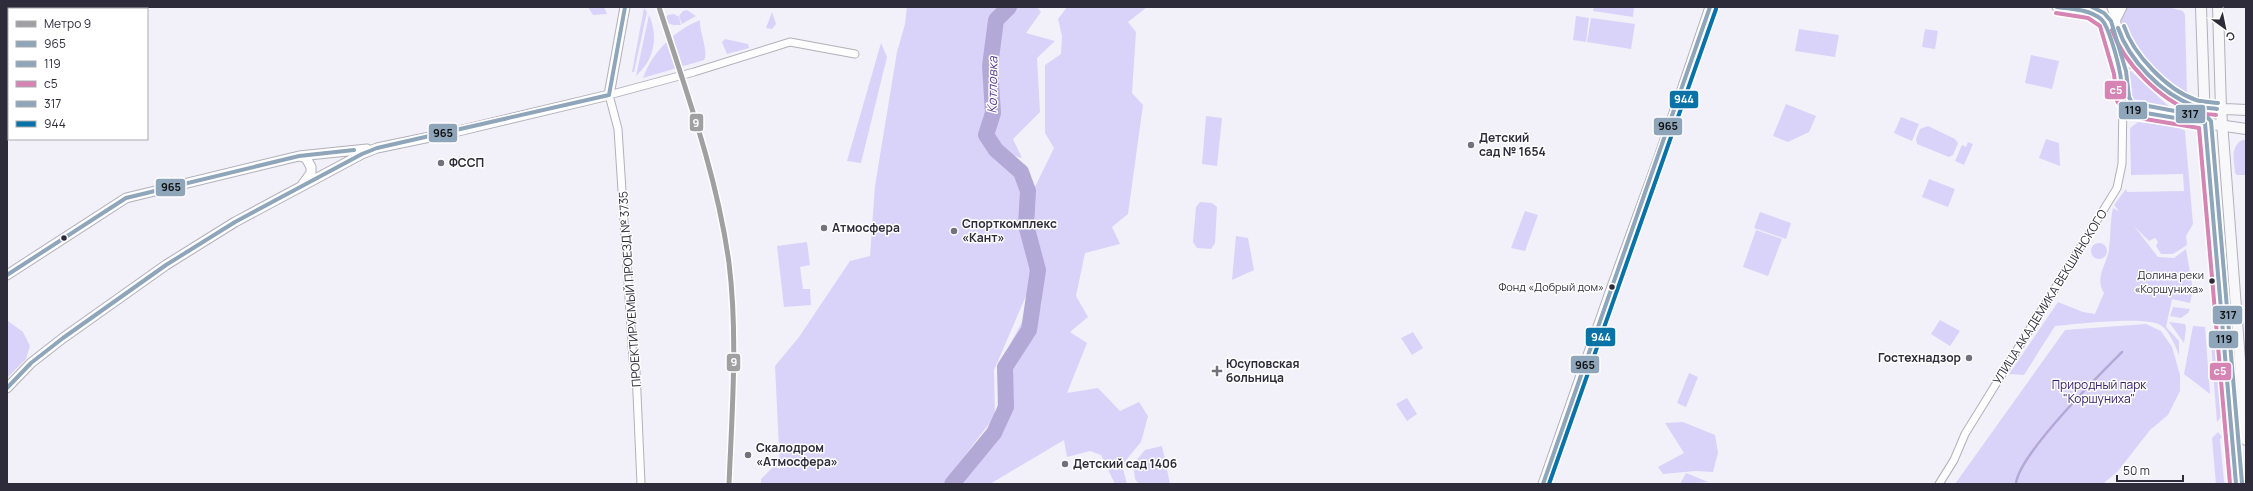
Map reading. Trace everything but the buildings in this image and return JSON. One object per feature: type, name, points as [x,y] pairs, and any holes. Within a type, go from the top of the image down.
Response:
[{"type":"main road","points":[[2201,7],[2205,123],[2218,296],[2236,484]]},
{"type":"main road","points":[[2218,7],[2222,127],[2232,278],[2246,440]]},
{"type":"main road","points":[[2205,108],[2246,110]]},
{"type":"main road","points":[[2205,123],[2222,127],[2246,129]]},
{"type":"street","points":[[609,95],[625,7]]},
{"type":"street","points":[[1543,484],[1609,295],[1660,157],[1710,7]]},
{"type":"street","points":[[2057,7],[2085,11],[2100,16],[2105,23],[2120,73],[2123,99],[2128,108],[2134,111],[2205,123]]},
{"type":"street","points":[[2085,11],[2093,10],[2097,7]]},
{"type":"street","points":[[2112,7],[2122,40],[2140,67]]},
{"type":"street","points":[[2116,19],[2122,7]]},
{"type":"street","points":[[7,275],[126,198],[299,156],[377,148],[466,130],[609,95],[694,72],[790,42],[855,54]]},
{"type":"street","points":[[2120,73],[2123,65],[2127,62],[2140,67],[2177,96],[2190,104],[2205,108]]},
{"type":"street","name":"ПРОЕКТИРУЕМЫЙ ПРОЕЗД № 3735","points":[[609,95],[618,130],[633,359],[636,371],[641,484]]},
{"type":"street","name":"УЛИЦА АКАДЕМИКА ВЕКШИНСКОГО","points":[[1939,484],[1954,460],[1965,434],[2117,188],[2122,164],[2123,99]]},
{"type":"street","points":[[7,388],[31,363],[63,338],[166,265],[235,222],[377,148]]},
{"type":"street","points":[[299,156],[306,158],[312,167],[306,180],[300,188]]},
{"type":"green space","points":[[588,7],[604,7],[607,14],[593,15]]},
{"type":"green space","name":"Спорткомплекс «Кант»","points":[[907,7],[1037,7],[1041,12],[1026,33],[1055,41],[1037,58],[1040,112],[1013,139],[1022,158],[1009,154],[1031,195],[1054,148],[1045,133],[1045,65],[1061,54],[1062,36],[1058,19],[1067,7],[1147,7],[1128,22],[1136,32],[1132,93],[1143,105],[1128,214],[1112,227],[1120,244],[1085,253],[1076,296],[1088,317],[1070,332],[1087,343],[1067,393],[1098,388],[1120,411],[1139,402],[1148,416],[1141,442],[1122,465],[1127,484],[1115,484],[1101,455],[1090,451],[1067,457],[1064,440],[990,484],[949,484],[974,450],[991,433],[997,415],[1000,363],[1030,307],[1041,307],[1044,265],[1035,232],[1029,289],[994,370],[995,416],[943,484],[761,484],[761,479],[774,466],[780,469],[775,366],[799,337],[850,261],[870,256],[875,186],[897,52],[905,24]]},
{"type":"green space","points":[[1594,7],[1634,7],[1633,17],[1593,11]]},
{"type":"green space","points":[[2126,7],[2167,7],[2183,11],[2185,15],[2187,95],[2183,94],[2162,78],[2139,56],[2129,43],[2123,31],[2122,19]]},
{"type":"green space","points":[[644,8],[647,12],[634,72],[632,72]]},
{"type":"green space","points":[[687,10],[696,16],[682,24],[679,16],[683,11]]},
{"type":"green space","points":[[772,12],[776,24],[772,29],[766,28]]},
{"type":"green space","points":[[674,14],[679,17],[681,25],[673,25],[662,21],[668,15]]},
{"type":"green space","points":[[649,15],[654,32],[653,48],[647,63],[636,76]]},
{"type":"green space","points":[[1576,16],[1589,18],[1586,42],[1573,40]]},
{"type":"green space","points":[[1591,18],[1635,24],[1631,49],[1587,42]]},
{"type":"green space","points":[[700,20],[705,47],[704,60],[643,78],[652,59],[666,43],[673,36]]},
{"type":"green space","points":[[1799,29],[1839,35],[1835,57],[1795,51]]},
{"type":"green space","points":[[1925,29],[1938,31],[1935,49],[1922,47]]},
{"type":"green space","points":[[725,39],[748,44],[749,48],[727,54],[722,42]]},
{"type":"green space","points":[[881,43],[887,57],[861,163],[847,161]]},
{"type":"green space","points":[[2031,55],[2059,61],[2052,89],[2025,83]]},
{"type":"green space","points":[[2124,71],[2131,71],[2166,104],[2181,113],[2151,109],[2131,102],[2127,98]]},
{"type":"green space","points":[[1786,104],[1816,116],[1809,132],[1788,142],[1773,136]]},
{"type":"green space","points":[[1206,116],[1222,118],[1217,166],[1202,164]]},
{"type":"green space","points":[[1901,117],[1919,124],[1912,141],[1894,133]]},
{"type":"green space","points":[[2138,122],[2179,127],[2185,131],[2193,224],[2186,236],[2187,245],[2173,254],[2161,254],[2156,246],[2158,242],[2155,238],[2149,241],[2134,226],[2158,257],[2174,258],[2186,249],[2193,290],[2190,303],[2172,299],[2166,327],[2179,341],[2179,355],[2167,332],[2162,326],[2155,323],[2143,321],[2112,321],[2055,326],[2024,375],[2009,374],[2058,302],[2083,312],[2095,314],[2104,293],[2100,282],[2102,271],[2108,255],[2113,208],[2119,211],[2114,205],[2126,189],[2127,192],[2184,191],[2183,174],[2131,175],[2130,128]]},
{"type":"green space","points":[[1928,126],[1955,139],[1958,143],[1953,155],[1949,157],[1917,144],[1916,139],[1920,129]]},
{"type":"green space","points":[[2046,139],[2059,143],[2060,166],[2039,158]]},
{"type":"green space","points":[[2242,140],[2246,140],[2246,175],[2237,175],[2235,173],[2234,150],[2238,143]]},
{"type":"green space","points":[[1968,142],[1973,144],[1964,165],[1955,161],[1962,145],[1966,147]]},
{"type":"green space","points":[[1929,179],[1955,189],[1948,207],[1922,197]]},
{"type":"green space","points":[[1200,202],[1212,203],[1217,207],[1215,243],[1211,249],[1197,248],[1193,242],[1196,207]]},
{"type":"green space","points":[[1525,211],[1538,215],[1525,251],[1511,248]]},
{"type":"green space","points":[[1760,212],[1791,223],[1786,239],[1754,228]]},
{"type":"green space","points":[[1756,230],[1782,239],[1768,276],[1743,267]]},
{"type":"green space","points":[[1236,236],[1248,238],[1254,270],[1232,280]]},
{"type":"green space","points":[[807,242],[810,265],[800,267],[803,289],[810,289],[811,305],[784,307],[777,246]]},
{"type":"green space","points":[[2099,243],[2106,248],[2107,251],[2102,258],[2099,259],[2092,254],[2091,251],[2096,244]]},
{"type":"green space","points":[[2173,307],[2190,309],[2188,313],[2181,318],[2170,316]]},
{"type":"green space","points":[[1940,320],[1960,331],[1950,346],[1931,334]]},
{"type":"green space","points":[[8,321],[23,332],[30,346],[26,359],[7,378]]},
{"type":"green space","points":[[2169,322],[2185,324],[2186,328],[2184,343]]},
{"type":"green space","name":"Природный парк \"Коршуниха\"","points":[[2146,324],[2161,331],[2172,347],[2180,375],[2180,391],[2168,415],[2150,430],[2118,471],[2103,484],[1955,484],[2065,330]]},
{"type":"green space","points":[[2193,326],[2205,327],[2210,394],[2184,374]]},
{"type":"green space","points":[[2210,329],[2214,329],[2218,368],[2213,369]]},
{"type":"green space","points":[[1413,332],[1423,348],[1412,355],[1401,338]]},
{"type":"green space","points":[[2217,370],[2221,417],[2217,422],[2213,371]]},
{"type":"green space","points":[[1689,373],[1698,377],[1686,407],[1677,403]]},
{"type":"green space","points":[[1407,398],[1417,414],[1407,421],[1396,404]]},
{"type":"green space","points":[[1683,422],[1715,435],[1718,453],[1713,472],[1696,471],[1663,474],[1658,467],[1684,453],[1665,423]]},
{"type":"green space","points":[[2218,432],[2222,437],[2220,439],[2224,482],[2228,484],[2216,484],[2212,438]]},
{"type":"green space","points":[[1162,446],[1170,484],[1139,484],[1135,479],[1133,464],[1145,450]]},
{"type":"green space","points":[[1686,473],[1708,482],[1680,484]]},
{"type":"waterway","name":"Котловка","points":[[952,484],[994,433],[1006,407],[1005,367],[1029,330],[1038,270],[1026,225],[1028,191],[1021,172],[996,150],[986,135],[993,113],[990,66],[996,20],[1009,7]]},
{"type":"waterway","points":[[2016,484],[2020,471],[2030,454],[2044,436],[2079,396],[2122,352]]},
{"type":"metro line","name":"9","points":[[659,7],[709,165],[724,230],[729,263],[732,290],[734,346],[729,484]]},
{"type":"transit line","name":"965","points":[[609,95],[625,7]]},
{"type":"transit line","name":"965","points":[[1543,484],[1710,7]]},
{"type":"transit line","name":"119","points":[[2057,7],[2091,13],[2101,19],[2104,23],[2110,36],[2117,61],[2120,73],[2122,95],[2129,108],[2134,111],[2205,123],[2236,484]]},
{"type":"transit line","name":"317","points":[[2092,7],[2104,13],[2111,21],[2126,71],[2129,97],[2132,103],[2207,117],[2211,121],[2242,483]]},
{"type":"transit line","name":"944","points":[[1549,484],[1716,9]]},
{"type":"transit line","name":"с5","points":[[2056,13],[2088,18],[2100,26],[2114,74],[2117,101],[2124,112],[2133,117],[2199,128],[2230,484]]},
{"type":"transit line","name":"317","points":[[2124,26],[2128,37],[2135,48],[2152,70],[2163,80],[2185,95],[2196,100],[2218,103]]},
{"type":"transit line","name":"119","points":[[2118,28],[2130,52],[2138,63],[2158,84],[2180,100],[2192,105],[2217,109]]},
{"type":"transit line","name":"с5","points":[[2112,30],[2125,55],[2144,78],[2156,89],[2180,106],[2192,111],[2216,115]]},
{"type":"transit line","name":"965","points":[[7,388],[31,363],[63,338],[166,265],[235,222],[362,154],[377,148],[609,95]]},
{"type":"transit line","name":"965","points":[[7,275],[126,198],[299,156],[354,150]]},
{"type":"place","name":"Детский сад № 1654","points":[[1471,145]]},
{"type":"place","name":"ФССП","points":[[441,163]]},
{"type":"place","name":"Атмосфера","points":[[824,228]]},
{"type":"place","name":"Спорткомплекс «Кант»","points":[[954,231]]},
{"type":"place","name":"Долина реки «Коршуниха»","points":[[2212,281]]},
{"type":"place","name":"Фонд «Добрый дом»","points":[[1612,287]]},
{"type":"place","name":"Гостехнадзор","points":[[1969,358]]},
{"type":"place","name":"Юсуповская больница","points":[[1217,371]]},
{"type":"place","name":"Скалодром «Атмосфера»","points":[[748,455]]},
{"type":"place","name":"Детский сад 1406","points":[[1065,464]]}]
